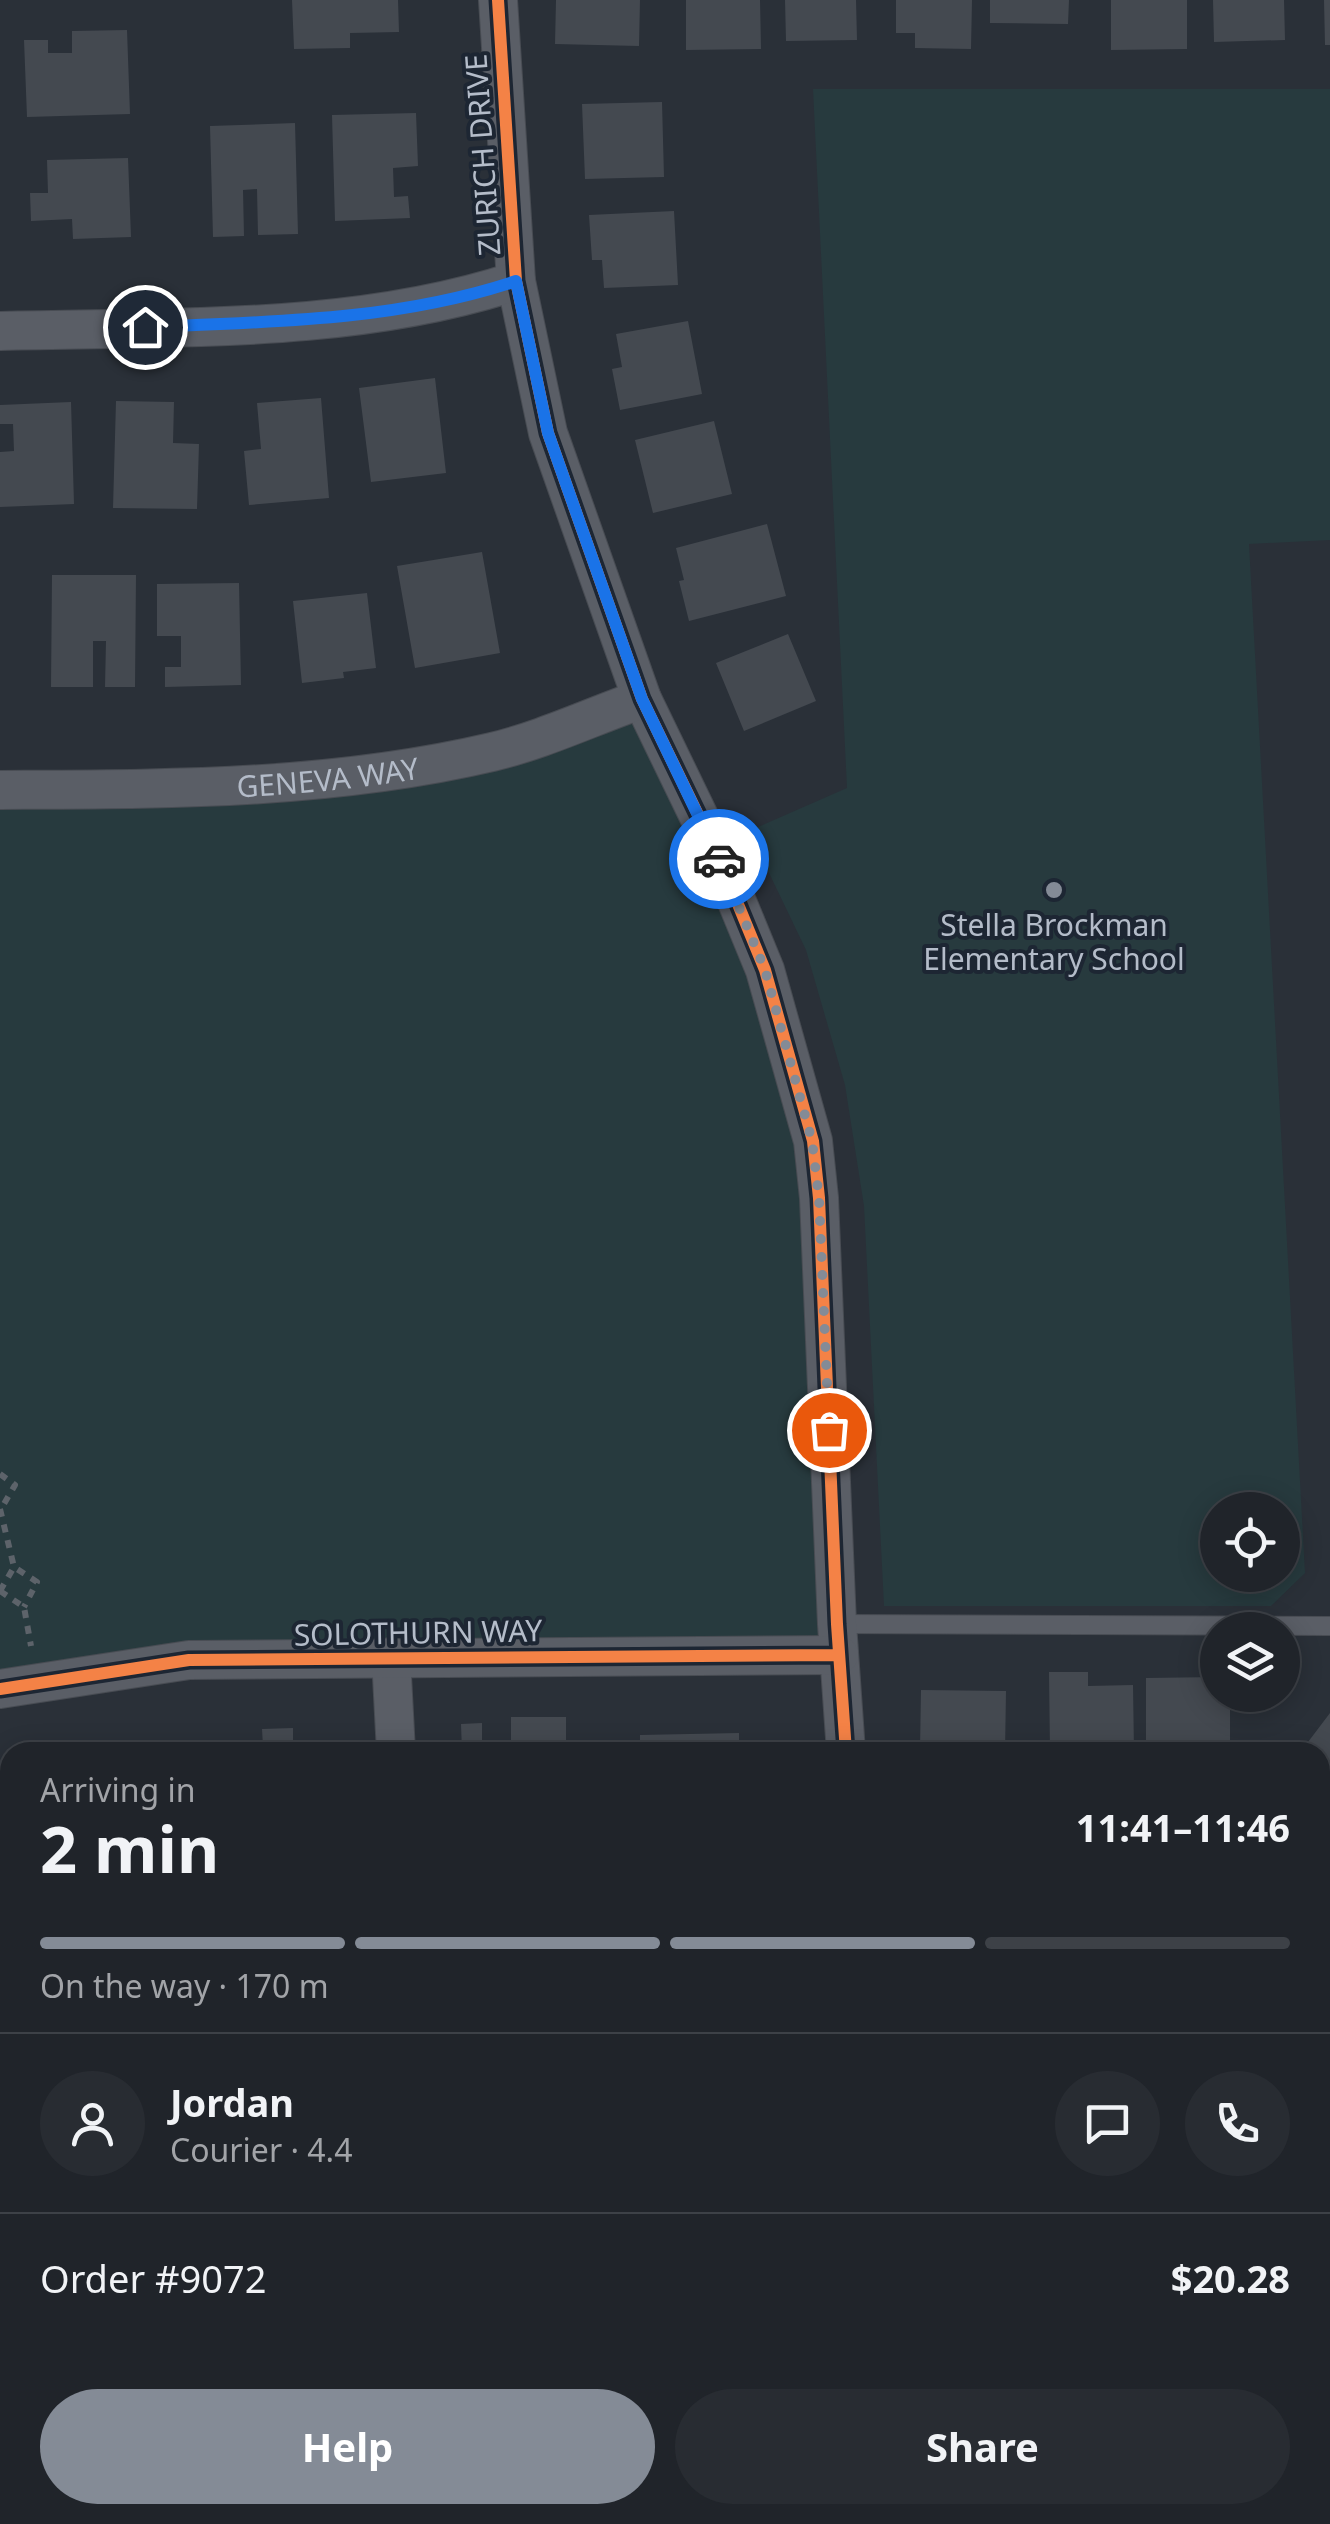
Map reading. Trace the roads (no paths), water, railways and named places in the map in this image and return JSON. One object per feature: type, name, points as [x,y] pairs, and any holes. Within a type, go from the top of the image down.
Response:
[{"type":"street","name":"ZURICH DRIVE","points":[[498,0],[516,281],[548,433],[642,699],[719,858],[765,970],[812,1141],[819,1198],[845,1742]]},
{"type":"street","points":[[0,331],[290,322],[417,306],[470,296],[516,281]]},
{"type":"street","name":"GENEVA WAY","points":[[0,790],[180,789],[376,776],[496,751],[642,699]]},
{"type":"street","name":"SOLOTHURN WAY","points":[[18,1685],[189,1660],[838,1639]]},
{"type":"street","points":[[390,1656],[395,1742]]},
{"type":"lane","points":[[838,1639],[1330,1626]]},
{"type":"place","name":"Stella Brockman Elementary School","points":[[1054,890]]}]
